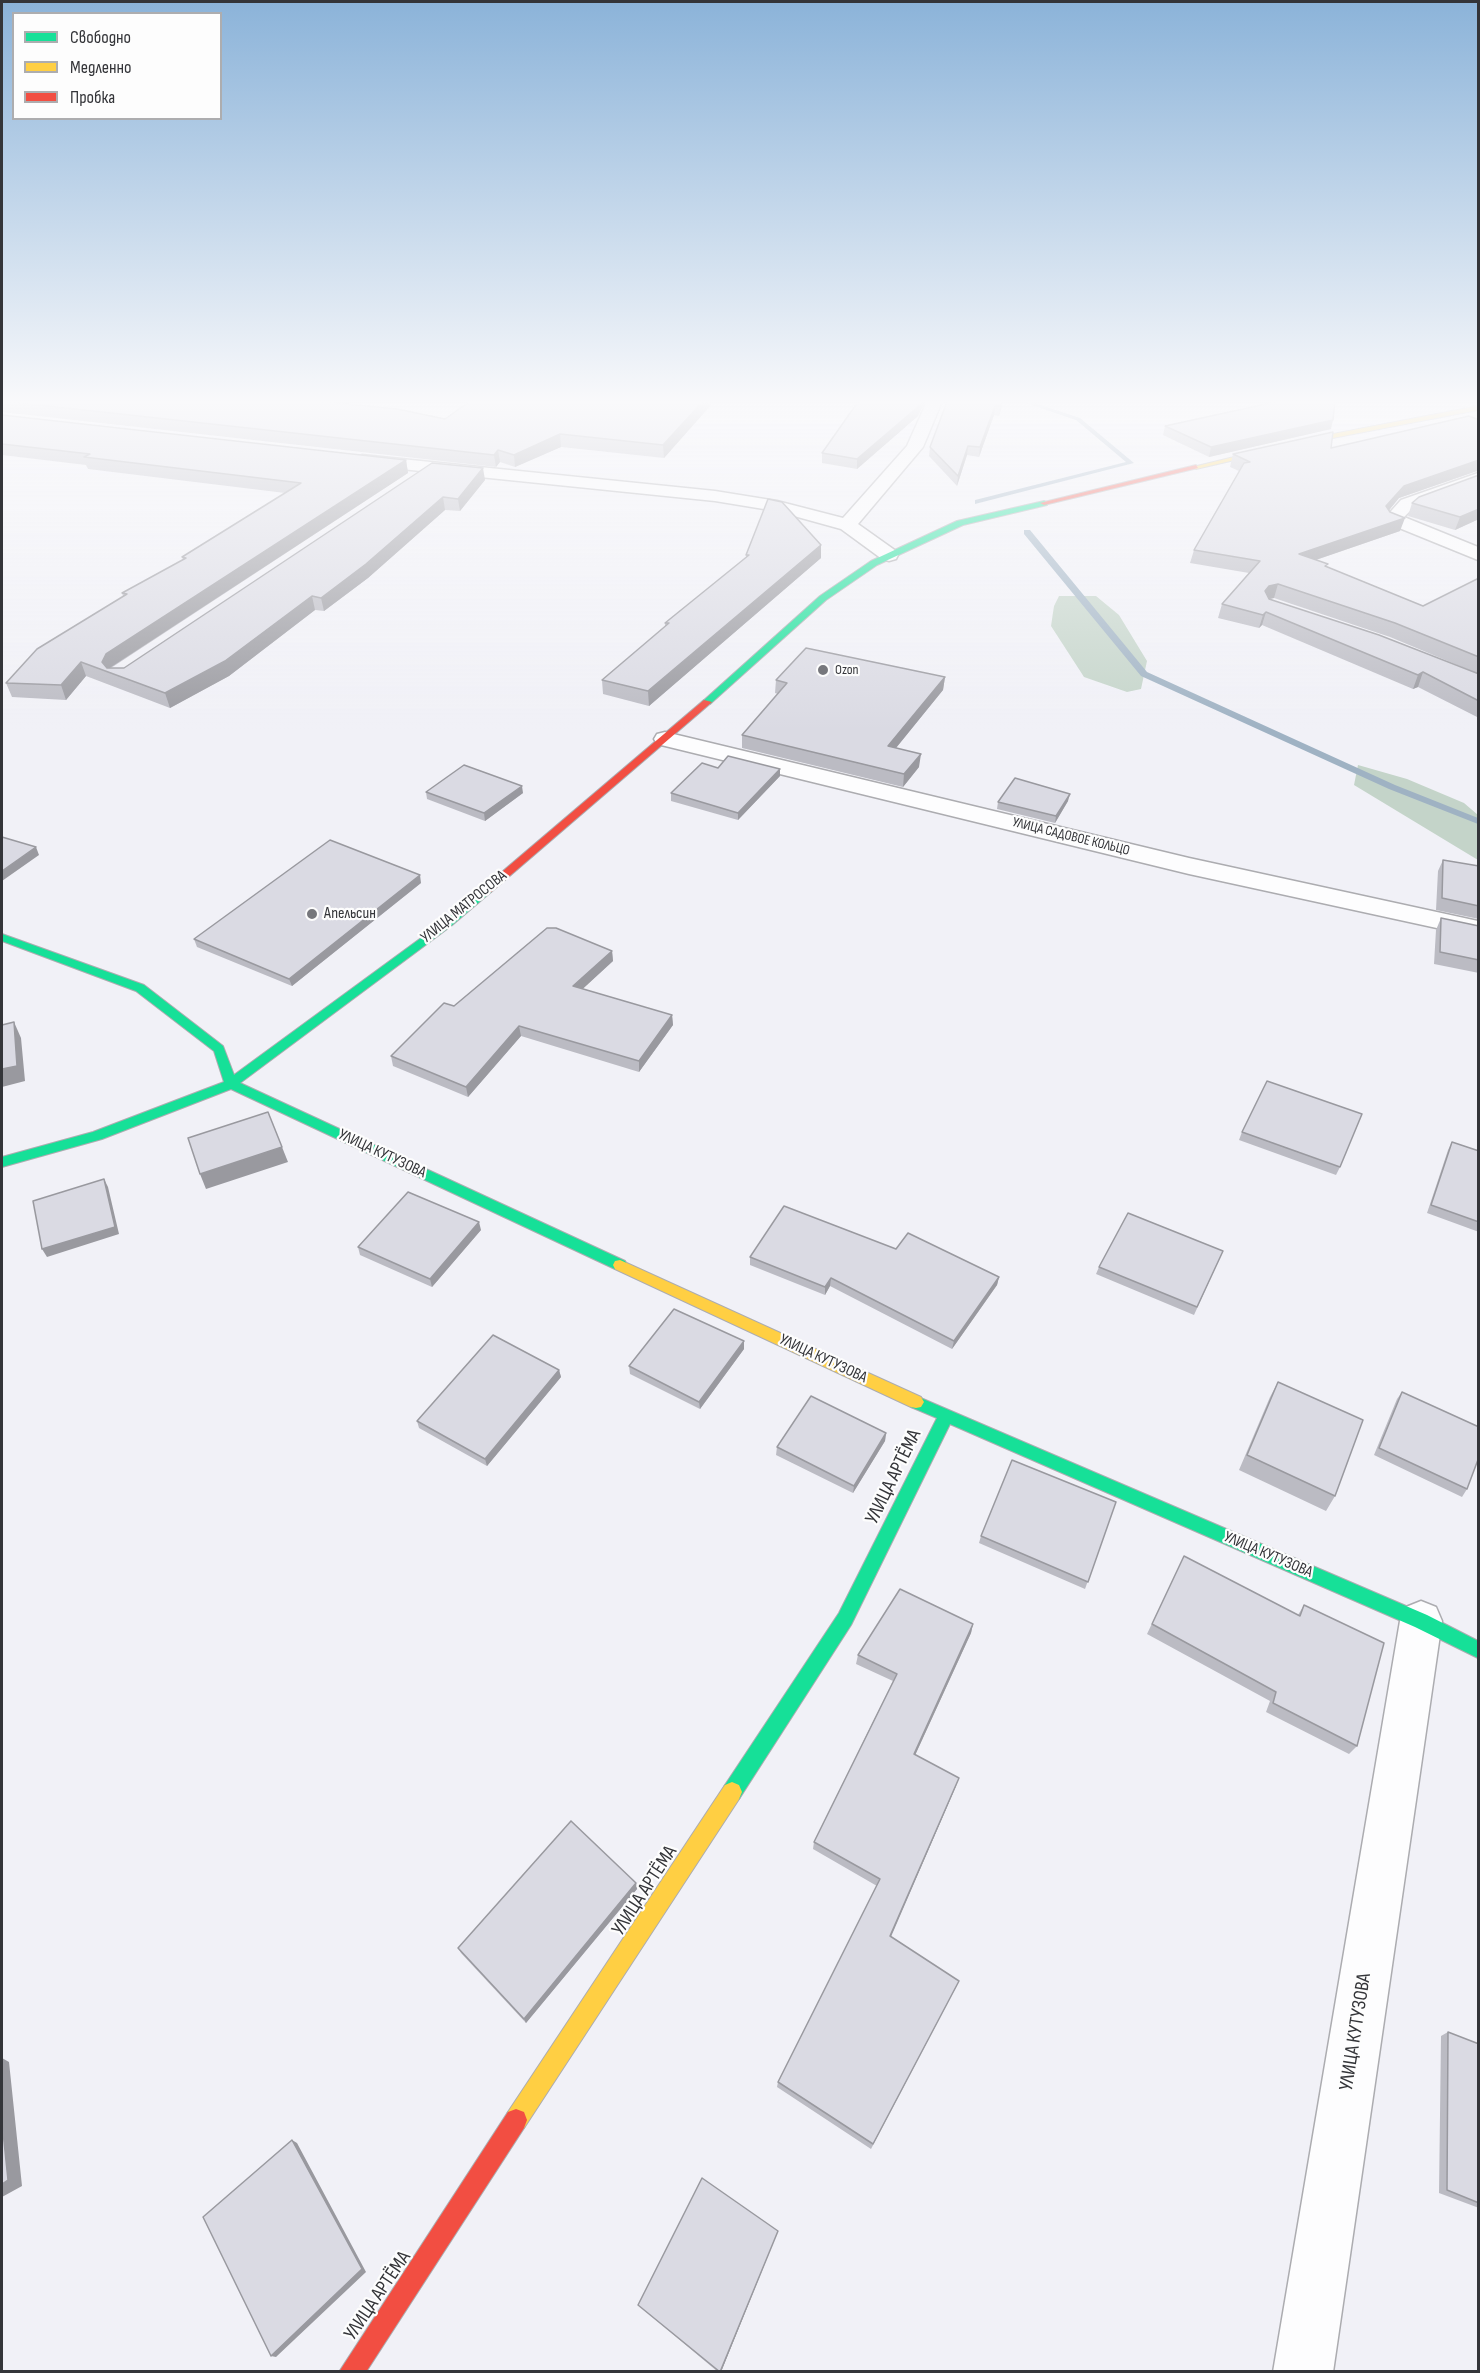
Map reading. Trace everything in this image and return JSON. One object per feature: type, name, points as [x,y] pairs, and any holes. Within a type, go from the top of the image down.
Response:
[{"type":"main road","name":"УЛИЦА МАТРОСОВА","points":[[2,1162],[97,1136],[231,1084],[447,924],[665,739],[823,598],[882,559],[960,523],[1016,510]]},
{"type":"main road","points":[[2,938],[140,988],[219,1049],[231,1084]]},
{"type":"main road","name":"УЛИЦА КУТУЗОВА","points":[[231,1084],[946,1416],[1421,1621],[1477,1641]]},
{"type":"main road","name":"УЛИЦА АРТЁМА","points":[[351,2372],[845,1619],[946,1416]]},
{"type":"street","points":[[791,510],[847,525],[882,559]]},
{"type":"street","points":[[847,525],[860,510]]},
{"type":"street","points":[[1402,510],[1393,519],[1479,554]]},
{"type":"street","name":"УЛИЦА САДОВОЕ КОЛЬЦО","points":[[665,739],[1189,866],[1479,929]]},
{"type":"street","name":"УЛИЦА КУТУЗОВА","points":[[1303,2372],[1421,1621]]},
{"type":"green space","points":[[1059,596],[1096,596],[1119,615],[1147,661],[1141,689],[1127,692],[1084,677],[1051,626],[1054,606]]},
{"type":"green space","points":[[1358,765],[1407,779],[1464,803],[1478,815],[1478,860],[1354,785]]},
{"type":"building","points":[[258,510],[329,510],[106,654],[102,662],[107,668],[124,668],[362,510],[428,510],[366,564],[321,598],[312,596],[225,661],[165,693],[81,662],[61,685],[6,683],[37,649],[127,594],[122,593],[186,558],[182,557]]},
{"type":"building","points":[[764,510],[789,510],[821,545],[648,691],[602,680],[669,623],[665,623],[749,555],[746,555]]},
{"type":"building","points":[[1217,510],[1388,510],[1405,518],[1299,554],[1328,564],[1325,566],[1423,606],[1479,578],[1479,657],[1395,623],[1278,584],[1269,586],[1265,591],[1269,599],[1379,635],[1479,674],[1479,701],[1423,672],[1418,675],[1266,612],[1263,615],[1222,604],[1260,561],[1194,550]]},
{"type":"building","points":[[1435,510],[1477,510],[1460,517]]},
{"type":"building","points":[[806,648],[945,677],[888,746],[921,754],[904,774],[742,735],[787,683],[776,680]]},
{"type":"building","points":[[728,756],[780,769],[738,813],[671,793],[702,763],[718,768]]},
{"type":"building","points":[[464,765],[522,786],[484,813],[426,792]]},
{"type":"building","points":[[1015,778],[1070,794],[1056,816],[998,802]]},
{"type":"building","points":[[2,837],[36,847],[2,871]]},
{"type":"building","name":"Апельсин","points":[[330,840],[420,875],[289,979],[194,939]]},
{"type":"building","points":[[1443,860],[1479,866],[1479,906],[1442,898]]},
{"type":"building","points":[[1441,918],[1479,926],[1479,960],[1440,952]]},
{"type":"building","points":[[547,928],[556,928],[612,951],[573,986],[672,1015],[639,1061],[519,1026],[466,1087],[391,1056],[444,1003],[454,1006]]},
{"type":"building","points":[[14,1022],[17,1066],[2,1069],[2,1025]]},
{"type":"building","points":[[1267,1081],[1362,1114],[1340,1167],[1242,1132]]},
{"type":"building","points":[[268,1112],[282,1147],[200,1174],[188,1138]]},
{"type":"building","points":[[1452,1142],[1479,1151],[1479,1222],[1431,1205]]},
{"type":"building","points":[[104,1179],[115,1227],[42,1249],[33,1201]]},
{"type":"building","points":[[408,1192],[479,1222],[430,1279],[358,1247]]},
{"type":"building","points":[[784,1206],[896,1249],[908,1233],[999,1277],[954,1341],[831,1278],[825,1287],[750,1257]]},
{"type":"building","points":[[1128,1213],[1223,1251],[1197,1307],[1099,1267]]},
{"type":"building","points":[[674,1309],[744,1341],[699,1402],[629,1366]]},
{"type":"building","points":[[493,1335],[559,1370],[485,1459],[417,1421]]},
{"type":"building","points":[[1278,1382],[1363,1420],[1335,1496],[1247,1455]]},
{"type":"building","points":[[1402,1392],[1479,1427],[1479,1457],[1467,1489],[1379,1448]]},
{"type":"building","points":[[811,1396],[886,1433],[854,1486],[777,1447]]},
{"type":"building","points":[[1012,1460],[1116,1502],[1088,1582],[981,1536]]},
{"type":"building","points":[[1184,1556],[1300,1616],[1304,1605],[1384,1643],[1357,1746],[1273,1703],[1276,1692],[1152,1624]]},
{"type":"building","points":[[900,1589],[973,1624],[914,1754],[959,1778],[890,1936],[959,1981],[873,2144],[778,2082],[880,1879],[814,1842],[897,1674],[858,1655]]},
{"type":"building","points":[[571,1821],[636,1883],[524,2019],[458,1948]]},
{"type":"building","points":[[1448,2032],[1479,2044],[1479,2203],[1447,2190]]},
{"type":"building","points":[[2,2122],[8,2180],[2,2184]]},
{"type":"building","points":[[292,2140],[362,2269],[271,2356],[203,2217]]},
{"type":"building","points":[[702,2178],[778,2231],[720,2372],[638,2305]]},
{"type":"waterway","points":[[1027,532],[1144,674],[1392,787],[1478,821]]},
{"type":"traffic: fast","points":[[707,702],[823,598],[874,563],[960,523],[1016,510]]},
{"type":"traffic: fast","points":[[2,1162],[97,1136],[231,1084],[447,924],[487,890]]},
{"type":"traffic: fast","points":[[2,937],[140,988],[219,1049],[231,1084]]},
{"type":"traffic: fast","points":[[231,1084],[620,1265]]},
{"type":"traffic: fast","points":[[916,1402],[1421,1621],[1478,1650]]},
{"type":"traffic: fast","points":[[732,1792],[845,1619],[946,1416]]},
{"type":"traffic: slow","points":[[620,1265],[916,1402]]},
{"type":"traffic: slow","points":[[516,2120],[732,1792]]},
{"type":"traffic: jam","points":[[487,890],[707,702]]},
{"type":"traffic: jam","points":[[351,2372],[516,2120]]},
{"type":"place","name":"Ozon","points":[[823,670]]},
{"type":"place","name":"Апельсин","points":[[312,914]]}]
